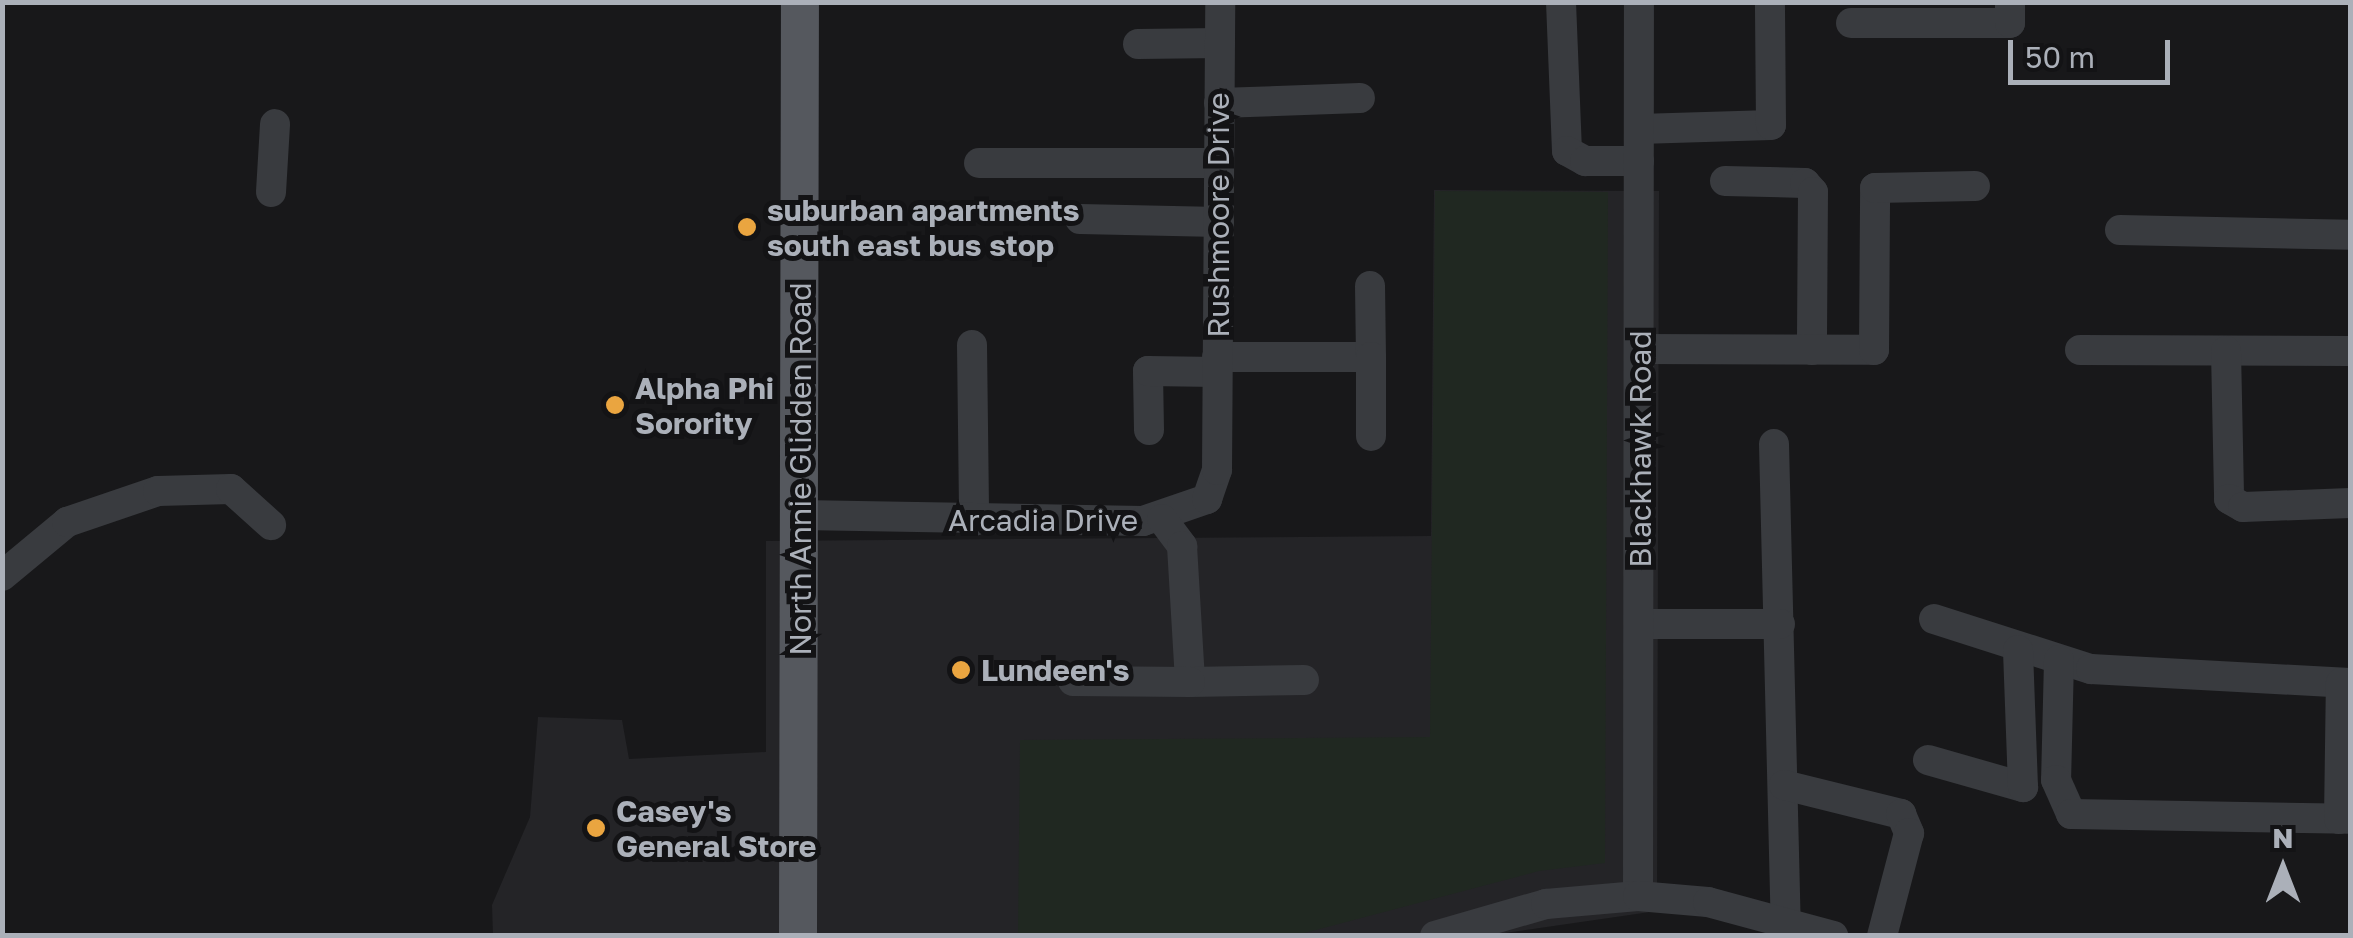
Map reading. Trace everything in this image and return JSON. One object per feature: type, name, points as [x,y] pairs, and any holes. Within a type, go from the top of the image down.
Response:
[{"type":"main road","name":"North Annie Glidden Road","points":[[798,936],[800,2]]},
{"type":"street","name":"Rushmoore Drive","points":[[1216,428],[1220,2]]},
{"type":"street","points":[[1561,2],[1566,151],[1585,161],[1639,161]]},
{"type":"street","name":"Blackhawk Road","points":[[1638,896],[1639,2]]},
{"type":"street","points":[[1851,23],[2010,23],[2010,2]]},
{"type":"street","points":[[1639,129],[1771,125],[1770,5]]},
{"type":"street","points":[[1138,44],[1220,43]]},
{"type":"street","points":[[1219,103],[1360,98]]},
{"type":"street","points":[[271,192],[274,124]]},
{"type":"street","points":[[979,163],[1218,163]]},
{"type":"street","points":[[1725,181],[1805,183],[1813,192],[1812,350]]},
{"type":"street","points":[[1640,349],[1874,350],[1875,188],[1974,186]]},
{"type":"street","points":[[1080,219],[1218,222]]},
{"type":"street","points":[[2120,230],[2350,235]]},
{"type":"street","points":[[1370,286],[1371,436]]},
{"type":"street","points":[[972,344],[974,521]]},
{"type":"street","points":[[2080,350],[2350,351]]},
{"type":"street","points":[[2226,351],[2230,499],[2243,506],[2350,503]]},
{"type":"street","points":[[1149,430],[1148,371],[1371,357]]},
{"type":"street","name":"Arcadia Drive","points":[[800,515],[974,521],[1162,519],[1207,499],[1216,428]]},
{"type":"street","points":[[1774,444],[1786,920]]},
{"type":"street","points":[[2,576],[67,522],[158,491],[231,489],[271,525]]},
{"type":"street","points":[[1162,519],[1182,546],[1190,682]]},
{"type":"street","points":[[1934,619],[2018,650],[2150,678],[2346,683],[2345,819],[2071,814],[2056,780],[2059,660]]},
{"type":"street","points":[[1639,624],[1780,624]]},
{"type":"street","points":[[1928,760],[2023,788],[2018,650]]},
{"type":"street","points":[[1073,681],[1304,680]]},
{"type":"street","points":[[1784,784],[1901,814],[1909,834],[1882,936]]},
{"type":"street","points":[[1435,936],[1546,904],[1638,896],[1786,920],[1833,936]]},
{"type":"shaded area","points":[[1434,190],[1659,191],[1657,911],[1484,936],[493,936],[492,905],[530,817],[538,717],[622,720],[629,759],[766,752],[766,541],[1431,536]]},
{"type":"shaded area","points":[[1435,191],[1608,192],[1605,863],[1539,871],[1297,935],[1018,935],[1020,740],[1430,737]]},
{"type":"place","name":"suburban apartments south east bus stop","points":[[747,227]]},
{"type":"place","name":"Alpha Phi Sorority","points":[[615,405]]},
{"type":"place","name":"Lundeen's","points":[[961,670]]},
{"type":"place","name":"Casey's General Store","points":[[596,828]]}]
